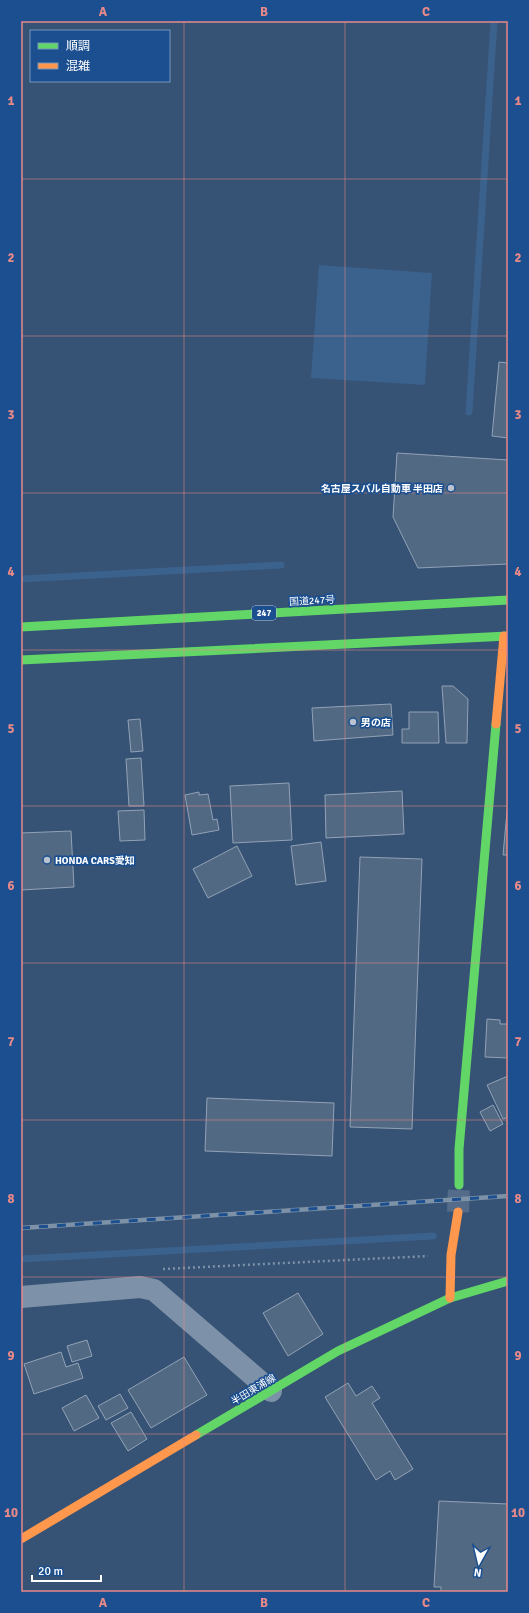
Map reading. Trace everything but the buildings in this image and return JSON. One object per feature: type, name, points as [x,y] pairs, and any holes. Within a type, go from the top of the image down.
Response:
[{"type":"main road","name":"国道247号","points":[[21,627],[508,600]]},
{"type":"main road","points":[[21,660],[506,636],[459,1149],[459,1185]]},
{"type":"main road","points":[[450,1298],[451,1255],[458,1212]]},
{"type":"main road","name":"半田東浦線","points":[[21,1539],[338,1351],[450,1298],[508,1281]]},
{"type":"street","points":[[21,1297],[140,1287],[154,1290],[272,1391]]},
{"type":"path","points":[[156,1269],[451,1255]]},
{"type":"water","points":[[319,265],[432,273],[425,385],[311,378]]},
{"type":"waterway","points":[[469,412],[494,21]]},
{"type":"waterway","points":[[21,579],[281,565]]},
{"type":"waterway","points":[[21,1259],[433,1236]]},
{"type":"tunnel","points":[[458,1212],[459,1185]]},
{"type":"railway","points":[[21,1228],[508,1196]]},
{"type":"traffic: fast","points":[[21,627],[508,600]]},
{"type":"traffic: fast","points":[[21,660],[508,636]]},
{"type":"traffic: fast","points":[[459,1185],[459,1149],[496,724]]},
{"type":"traffic: fast","points":[[196,1435],[338,1351],[450,1298],[508,1281]]},
{"type":"traffic: slow","points":[[496,724],[504,636]]},
{"type":"traffic: slow","points":[[450,1298],[451,1255],[458,1212]]},
{"type":"traffic: slow","points":[[21,1539],[196,1435]]},
{"type":"place","name":"名古屋スバル自動車 半田店","points":[[451,488]]},
{"type":"place","name":"男の店","points":[[353,722]]},
{"type":"place","name":"HONDA CARS愛知","points":[[47,860]]}]
